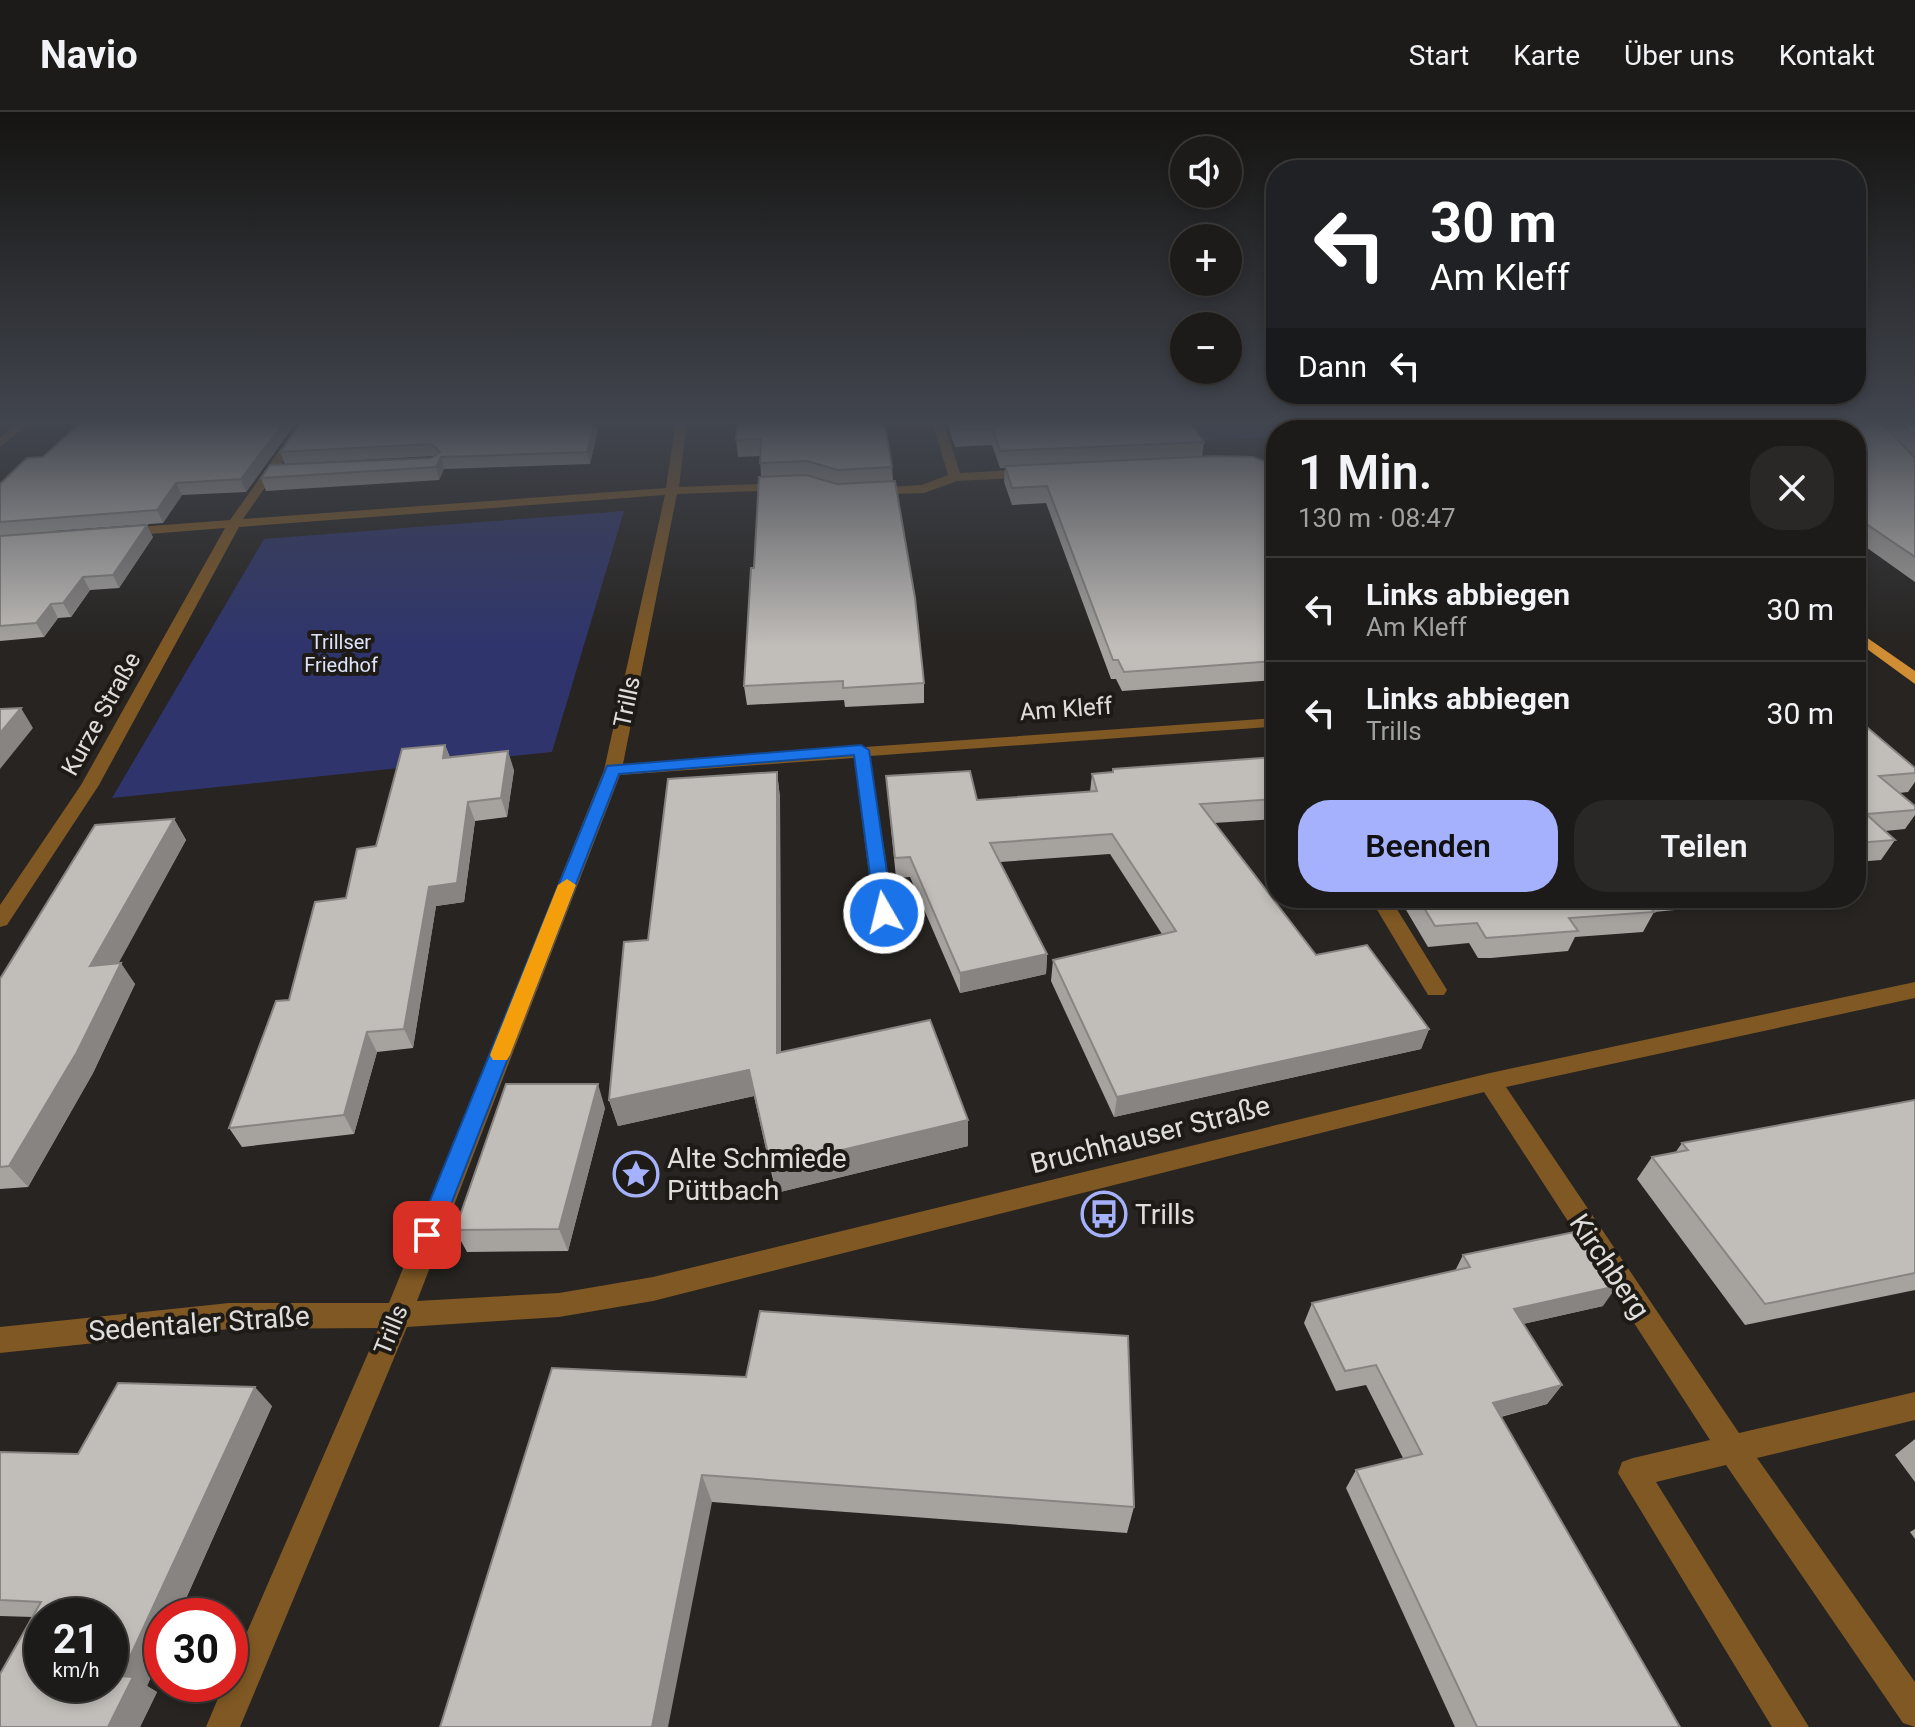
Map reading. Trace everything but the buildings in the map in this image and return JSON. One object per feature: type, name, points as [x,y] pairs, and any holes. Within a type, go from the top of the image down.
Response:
[{"type":"main road","points":[[1866,642],[1915,679]]},
{"type":"street","name":"Kurze Straße","points":[[0,920],[90,785],[233,524],[253,495]]},
{"type":"street","points":[[109,534],[614,495]]},
{"type":"street","name":"Trills","points":[[223,1727],[398,1315],[613,770],[671,495]]},
{"type":"street","name":"Am Kleff","points":[[613,770],[1266,724]]},
{"type":"street","points":[[861,750],[884,913]]},
{"type":"street","points":[[1386,908],[1436,990]]},
{"type":"street","name":"Bruchhauser Straße","points":[[398,1315],[559,1305],[653,1289],[1490,1082],[1915,990]]},
{"type":"street","name":"Kirchberg","points":[[1490,1082],[1732,1448],[1915,1711]]},
{"type":"street","name":"Sedentaler Straße","points":[[0,1340],[229,1316],[398,1315]]},
{"type":"street","points":[[1792,1727],[1633,1473],[1915,1406]]},
{"type":"green space","name":"Trillser Friedhof","points":[[624,511],[552,752],[112,798],[264,539]]},
{"type":"slow traffic","points":[[500,1055],[567,885]]},
{"type":"place","name":"Alte Schmiede Püttbach","points":[[636,1174]]},
{"type":"place","name":"Trills","points":[[1104,1214]]},
{"type":"route","points":[[427,1235],[613,770],[861,750],[884,913]]}]
